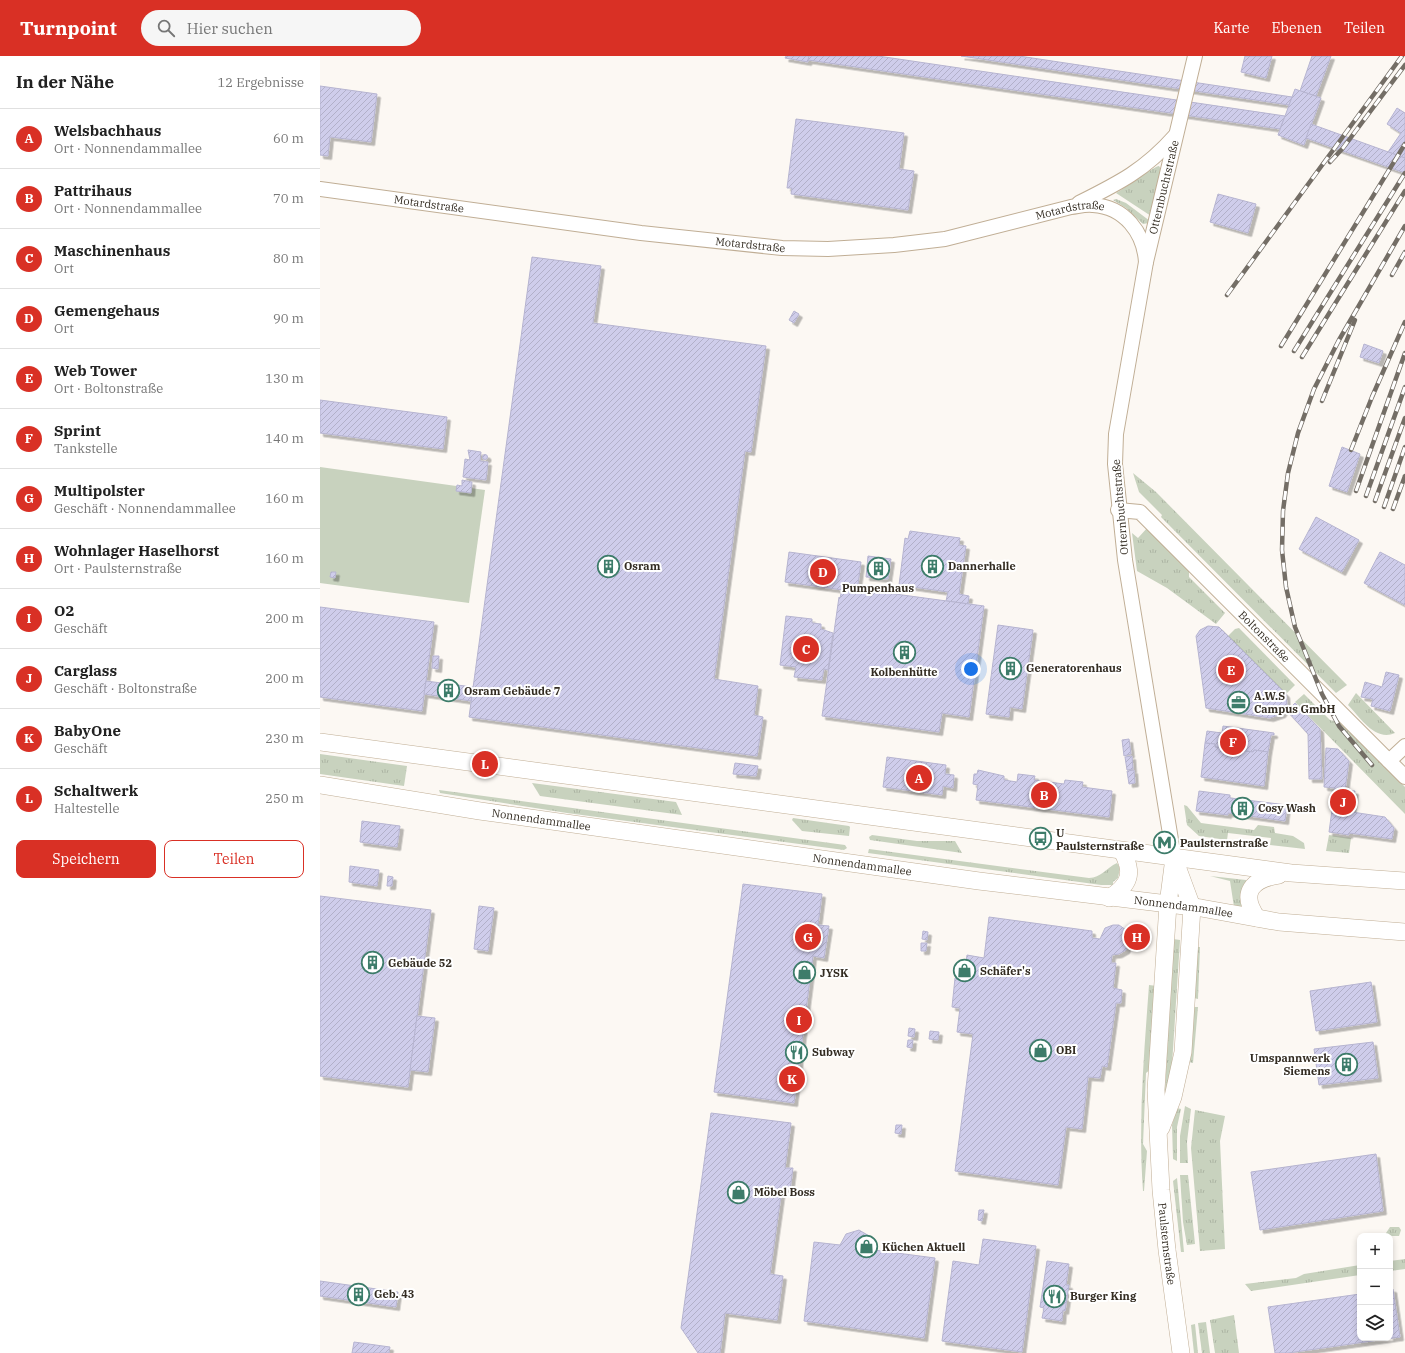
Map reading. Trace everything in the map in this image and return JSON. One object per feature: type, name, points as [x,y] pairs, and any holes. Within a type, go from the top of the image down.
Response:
[{"type":"main road","points":[[320,742],[1291,873],[1405,881]]},
{"type":"main road","name":"Nonnendammallee","points":[[320,785],[487,812],[1109,898],[1192,907],[1309,925],[1405,932]]},
{"type":"main road","points":[[1109,898],[1119,892],[1126,884],[1129,874],[1128,862],[1122,851]]},
{"type":"main road","name":"Paulsternstraße","points":[[1174,858],[1168,904],[1156,1090],[1161,1190],[1167,1250],[1181,1353]]},
{"type":"main road","name":"Paulsternstraße","points":[[1159,1134],[1173,1097],[1183,1052],[1192,907],[1174,858]]},
{"type":"main road","points":[[1257,918],[1252,911],[1249,901],[1250,891],[1255,882],[1268,876],[1291,873]]},
{"type":"street","name":"Otternbuchtstraße","points":[[1174,858],[1126,567],[1118,510],[1115,464],[1116,434],[1146,262],[1195,56]]},
{"type":"street","name":"Otternbuchtstraße","points":[[1071,207],[1136,173],[1159,154],[1177,134]]},
{"type":"street","name":"Motardstraße","points":[[320,189],[641,233],[782,248],[828,249],[894,245],[945,239],[1071,207],[1093,205],[1104,206],[1122,215],[1133,224],[1145,248],[1146,262]]},
{"type":"street","name":"Boltonstraße","points":[[1118,510],[1140,512],[1405,777]]},
{"type":"street","points":[[1389,761],[1405,746]]},
{"type":"green space","points":[[1159,166],[1161,169],[1151,216],[1116,193],[1151,170]]},
{"type":"green space","points":[[1116,199],[1126,203],[1150,221],[1149,223],[1143,224],[1126,208],[1113,200]]},
{"type":"green space","points":[[320,467],[485,490],[469,603],[320,583]]},
{"type":"green space","points":[[1133,473],[1156,492],[1347,685],[1336,693],[1161,517],[1162,515],[1139,492]]},
{"type":"green space","points":[[1148,527],[1189,568],[1189,577],[1225,613],[1216,624],[1167,588],[1137,571],[1132,533],[1138,538]]},
{"type":"green space","points":[[1239,628],[1295,685],[1286,694],[1228,636],[1235,629]]},
{"type":"green space","points":[[1356,693],[1395,733],[1388,735],[1381,734],[1368,727],[1363,722],[1348,705]]},
{"type":"green space","points":[[1304,694],[1330,720],[1342,723],[1405,787],[1405,814],[1295,702]]},
{"type":"green space","points":[[320,754],[407,766],[404,786],[320,774]]},
{"type":"green space","points":[[532,783],[676,802],[682,815],[540,796]]},
{"type":"green space","points":[[439,790],[845,845],[847,848],[844,850],[567,813],[440,793]]},
{"type":"green space","points":[[1184,805],[1187,806],[1201,823],[1254,830],[1258,825],[1274,827],[1275,833],[1293,836],[1304,843],[1305,849],[1270,845],[1271,838],[1228,833],[1227,840],[1199,836],[1187,825]]},
{"type":"green space","points":[[793,818],[849,826],[849,836],[802,831],[792,820]]},
{"type":"green space","points":[[872,835],[917,841],[955,841],[962,853],[870,840],[869,837]]},
{"type":"green space","points":[[1329,835],[1351,838],[1349,853],[1326,851]]},
{"type":"green space","points":[[869,849],[1089,878],[1100,875],[1117,863],[1120,868],[1118,878],[1113,882],[1113,885],[1101,885],[868,853]]},
{"type":"green space","points":[[1210,876],[1246,880],[1244,908],[1234,907],[1230,881]]},
{"type":"green space","points":[[1173,939],[1180,940],[1172,1065],[1167,1090],[1165,1091]]},
{"type":"green space","points":[[1198,947],[1200,947],[1198,999],[1194,998]]},
{"type":"green space","points":[[1149,985],[1157,986],[1151,1069],[1146,1073],[1143,1144],[1147,1151],[1143,1191],[1141,1114]]},
{"type":"green space","points":[[1194,1007],[1198,1007],[1193,1063],[1189,1062]]},
{"type":"green space","points":[[1185,1106],[1191,1109],[1187,1142],[1188,1163],[1180,1163],[1180,1136]]},
{"type":"green space","points":[[1177,1108],[1181,1109],[1177,1127],[1177,1161],[1173,1159],[1172,1125]]},
{"type":"green space","points":[[1195,1110],[1225,1116],[1220,1141],[1225,1249],[1200,1251],[1191,1148]]},
{"type":"green space","points":[[1180,1175],[1188,1175],[1195,1244],[1187,1245],[1183,1222]]},
{"type":"green space","points":[[1177,1178],[1184,1252],[1181,1252],[1173,1181]]},
{"type":"green space","points":[[1390,1227],[1399,1227],[1401,1230],[1399,1236],[1393,1236],[1393,1233],[1386,1233]]},
{"type":"green space","points":[[1405,1259],[1405,1269],[1393,1271],[1393,1261]]},
{"type":"green space","points":[[1357,1265],[1357,1275],[1251,1291],[1245,1284],[1296,1278],[1304,1274]]},
{"type":"green space","points":[[1234,1315],[1239,1353],[1215,1353],[1210,1320]]},
{"type":"green space","points":[[1206,1322],[1210,1353],[1202,1353],[1198,1323]]},
{"type":"green space","points":[[1195,1324],[1198,1353],[1194,1353],[1191,1325]]},
{"type":"building","points":[[786,56],[809,56],[808,62],[785,58]]},
{"type":"building","points":[[809,56],[878,56],[1285,116],[1280,129],[808,60]]},
{"type":"building","points":[[961,56],[1019,56],[1292,97],[1289,105]]},
{"type":"building","points":[[1245,56],[1272,56],[1266,78],[1241,72]]},
{"type":"building","points":[[1312,56],[1331,56],[1316,96],[1300,91]]},
{"type":"building","points":[[320,86],[377,94],[371,142],[330,137],[328,156],[320,155]]},
{"type":"building","points":[[1295,89],[1321,98],[1304,145],[1278,135]]},
{"type":"building","points":[[1397,108],[1405,113],[1405,158],[1388,152],[1401,133],[1387,124]]},
{"type":"building","points":[[796,119],[904,133],[899,169],[914,171],[908,210],[791,194],[792,188],[787,188]]},
{"type":"building","points":[[1311,124],[1405,158],[1405,173],[1306,138]]},
{"type":"building","points":[[1218,194],[1256,204],[1248,233],[1210,222]]},
{"type":"building","name":"Osram","points":[[532,257],[601,266],[593,323],[766,346],[751,452],[745,451],[714,679],[758,686],[754,715],[763,717],[757,756],[469,717]]},
{"type":"building","points":[[794,311],[799,314],[794,323],[789,320]]},
{"type":"building","points":[[1364,344],[1383,351],[1379,363],[1360,357]]},
{"type":"building","points":[[320,400],[447,417],[443,449],[320,433]]},
{"type":"building","points":[[1342,447],[1360,454],[1347,492],[1329,486]]},
{"type":"building","points":[[468,450],[481,452],[480,461],[488,462],[486,480],[463,477],[465,459],[470,460]]},
{"type":"building","points":[[483,455],[487,455],[487,459],[483,459]]},
{"type":"building","points":[[462,480],[472,482],[471,493],[456,491],[457,485],[462,486]]},
{"type":"building","points":[[1316,517],[1359,540],[1342,572],[1299,549]]},
{"type":"building","name":"Dannerhalle","points":[[910,531],[960,538],[959,545],[966,546],[959,594],[969,596],[968,604],[946,601],[948,592],[899,585],[905,538],[908,539]]},
{"type":"building","points":[[789,552],[861,562],[857,592],[785,582]]},
{"type":"building","points":[[1380,552],[1405,565],[1405,605],[1364,583]]},
{"type":"building","name":"Pumpenhaus","points":[[868,556],[891,559],[888,579],[866,577]]},
{"type":"building","points":[[331,572],[336,572],[335,578],[330,577]]},
{"type":"building","name":"Kolbenhütte","points":[[858,589],[984,606],[969,717],[942,713],[939,732],[822,716],[839,597],[840,598],[842,590],[857,592]]},
{"type":"building","points":[[320,607],[434,622],[422,711],[320,697]]},
{"type":"building","points":[[786,616],[812,619],[812,623],[821,624],[821,629],[833,633],[828,670],[824,669],[822,680],[794,677],[796,667],[780,665]]},
{"type":"building","name":"Generatorenhaus","points":[[998,625],[1033,630],[1022,709],[1010,707],[1009,717],[986,714]]},
{"type":"building","points":[[1208,626],[1219,627],[1286,694],[1287,706],[1282,714],[1270,718],[1206,708],[1196,636],[1200,630]]},
{"type":"building","points":[[433,656],[439,656],[438,669],[432,668]]},
{"type":"building","points":[[1386,672],[1399,675],[1390,711],[1371,706],[1373,699],[1361,697],[1365,682],[1382,687]]},
{"type":"building","name":"Osram Gebäude 7","points":[[426,681],[473,687],[471,701],[424,694]]},
{"type":"building","points":[[1295,703],[1320,729],[1322,779],[1309,779],[1308,734],[1287,711]]},
{"type":"building","points":[[1223,726],[1274,733],[1274,735],[1271,735],[1268,752],[1254,750],[1253,752],[1215,747],[1215,744],[1205,743],[1207,731],[1222,733]]},
{"type":"building","points":[[1129,739],[1131,754],[1124,756],[1122,740]]},
{"type":"building","points":[[1205,743],[1215,744],[1215,747],[1253,752],[1254,750],[1268,752],[1264,786],[1201,777]]},
{"type":"building","points":[[1326,748],[1338,749],[1349,761],[1345,790],[1355,791],[1352,812],[1385,817],[1394,828],[1392,839],[1349,833],[1349,835],[1329,832],[1335,788],[1324,787]]},
{"type":"building","points":[[1132,756],[1133,769],[1127,770],[1125,757]]},
{"type":"building","points":[[887,757],[946,765],[945,774],[954,775],[953,788],[943,786],[942,795],[883,787]]},
{"type":"building","points":[[735,763],[758,766],[756,776],[733,774]]},
{"type":"building","points":[[978,770],[1004,776],[1004,780],[1017,782],[1018,774],[1035,776],[1034,780],[1064,784],[1065,780],[1083,782],[1082,787],[1112,791],[1109,817],[976,800],[978,785],[973,784],[974,774],[977,774]]},
{"type":"building","points":[[1134,770],[1135,783],[1129,784],[1127,771]]},
{"type":"building","name":"Cosy Wash","points":[[1199,791],[1230,795],[1230,798],[1287,805],[1285,821],[1228,813],[1228,815],[1196,811]]},
{"type":"building","points":[[362,821],[400,826],[397,847],[360,842]]},
{"type":"building","points":[[350,866],[379,870],[377,886],[349,882]]},
{"type":"building","points":[[388,876],[393,877],[392,886],[387,886]]},
{"type":"building","points":[[743,884],[822,894],[818,925],[829,926],[824,958],[813,956],[794,1103],[714,1092]]},
{"type":"building","name":"Gebäude 52","points":[[320,896],[431,910],[408,1087],[320,1076]]},
{"type":"building","points":[[479,906],[494,908],[488,951],[474,949]]},
{"type":"building","name":"OBI","points":[[989,917],[1092,931],[1092,938],[1100,939],[1105,928],[1113,925],[1119,925],[1126,930],[1130,937],[1126,950],[1119,954],[1112,955],[1111,963],[1116,963],[1113,988],[1122,990],[1121,1003],[1116,1003],[1107,1067],[1102,1066],[1100,1078],[1088,1077],[1082,1129],[1066,1127],[1058,1185],[955,1171],[973,1034],[957,1032],[960,1008],[952,1007],[955,978],[964,979],[967,955],[984,958]]},
{"type":"building","points":[[923,931],[928,932],[927,940],[922,939]]},
{"type":"building","points":[[921,943],[927,943],[926,951],[921,951]]},
{"type":"building","points":[[1371,982],[1377,1022],[1316,1031],[1310,991]]},
{"type":"building","points":[[417,1016],[435,1018],[428,1072],[410,1070]]},
{"type":"building","points":[[909,1028],[915,1029],[914,1037],[908,1036]]},
{"type":"building","points":[[930,1031],[939,1032],[938,1040],[929,1039]]},
{"type":"building","points":[[908,1040],[913,1040],[912,1048],[907,1047]]},
{"type":"building","name":"Umspannwerk Siemens","points":[[1373,1042],[1378,1078],[1319,1085],[1314,1049]]},
{"type":"building","points":[[711,1113],[791,1123],[785,1168],[793,1168],[790,1190],[782,1188],[770,1274],[783,1276],[777,1320],[725,1313],[720,1353],[698,1353],[681,1328]]},
{"type":"building","points":[[896,1125],[902,1125],[901,1134],[895,1133]]},
{"type":"building","points":[[1376,1154],[1383,1211],[1260,1230],[1251,1172]]},
{"type":"building","points":[[979,1210],[984,1210],[982,1221],[978,1220]]},
{"type":"building","points":[[859,1230],[871,1237],[874,1250],[935,1258],[924,1338],[804,1321],[814,1242],[840,1245],[846,1234]]},
{"type":"building","points":[[983,1239],[1036,1246],[1022,1352],[942,1341],[953,1261],[979,1265]]},
{"type":"building","name":"Burger King","points":[[1047,1261],[1069,1264],[1066,1285],[1069,1285],[1062,1321],[1042,1318],[1044,1308],[1040,1307]]},
{"type":"building","name":"Geb. 43","points":[[320,1281],[398,1292],[396,1307],[320,1296]]},
{"type":"building","points":[[1393,1289],[1400,1337],[1393,1338]]},
{"type":"building","points":[[1357,1294],[1357,1341],[1372,1341],[1288,1353],[1275,1353],[1268,1307]]},
{"type":"building","points":[[354,1342],[390,1347],[389,1353],[352,1353]]},
{"type":"railway","points":[[1227,295],[1402,56]]},
{"type":"railway","points":[[1330,162],[1343,148],[1405,65]]},
{"type":"railway","points":[[1281,346],[1405,144]]},
{"type":"railway","points":[[1294,351],[1405,173]]},
{"type":"railway","points":[[1302,357],[1405,191]]},
{"type":"railway","points":[[1372,765],[1339,726],[1322,694],[1295,627],[1286,587],[1282,550],[1283,511],[1288,473],[1298,433],[1314,389],[1339,340],[1405,226]]},
{"type":"railway","points":[[1392,275],[1405,252]]},
{"type":"railway","points":[[1322,401],[1355,320]]},
{"type":"railway","points":[[1351,450],[1372,397],[1405,322]]},
{"type":"railway","points":[[1356,491],[1405,353]]},
{"type":"railway","points":[[1366,496],[1405,387]]},
{"type":"railway","points":[[1375,501],[1405,418]]},
{"type":"railway","points":[[1384,507],[1405,447]]},
{"type":"railway","points":[[1393,509],[1405,476]]},
{"type":"place","name":"Osram","points":[[609,566]]},
{"type":"place","name":"Dannerhalle","points":[[932,566]]},
{"type":"place","name":"Pumpenhaus","points":[[878,568]]},
{"type":"place","name":"Gemengehaus","points":[[823,572]]},
{"type":"place","name":"Maschinenhaus","points":[[806,649]]},
{"type":"place","name":"Kolbenhütte","points":[[904,652]]},
{"type":"place","name":"Generatorenhaus","points":[[1010,668]]},
{"type":"place","name":"Web Tower","points":[[1231,670]]},
{"type":"place","name":"Osram Gebäude 7","points":[[449,691]]},
{"type":"place","name":"A.W.S Campus GmbH","points":[[1238,702]]},
{"type":"place","name":"Sprint","points":[[1233,742]]},
{"type":"place","name":"Schaltwerk","points":[[485,764]]},
{"type":"place","name":"Welsbachhaus","points":[[919,778]]},
{"type":"place","name":"Pattrihaus","points":[[1044,795]]},
{"type":"place","name":"Carglass","points":[[1343,802]]},
{"type":"place","name":"Cosy Wash","points":[[1242,808]]},
{"type":"place","name":"U Paulsternstraße","points":[[1041,839]]},
{"type":"place","name":"Paulsternstraße","points":[[1164,843]]},
{"type":"place","name":"Multipolster","points":[[808,937]]},
{"type":"place","name":"Wohnlager Haselhorst","points":[[1137,937]]},
{"type":"place","name":"Gebäude 52","points":[[372,963]]},
{"type":"place","name":"Schäfer's","points":[[965,971]]},
{"type":"place","name":"JYSK","points":[[804,973]]},
{"type":"place","name":"O2","points":[[799,1020]]},
{"type":"place","name":"OBI","points":[[1040,1050]]},
{"type":"place","name":"Subway","points":[[796,1052]]},
{"type":"place","name":"Umspannwerk Siemens","points":[[1346,1064]]},
{"type":"place","name":"BabyOne","points":[[792,1079]]},
{"type":"place","name":"Möbel Boss","points":[[739,1192]]},
{"type":"place","name":"Küchen Aktuell","points":[[866,1247]]},
{"type":"place","name":"Geb. 43","points":[[359,1294]]},
{"type":"place","name":"Burger King","points":[[1054,1296]]}]
